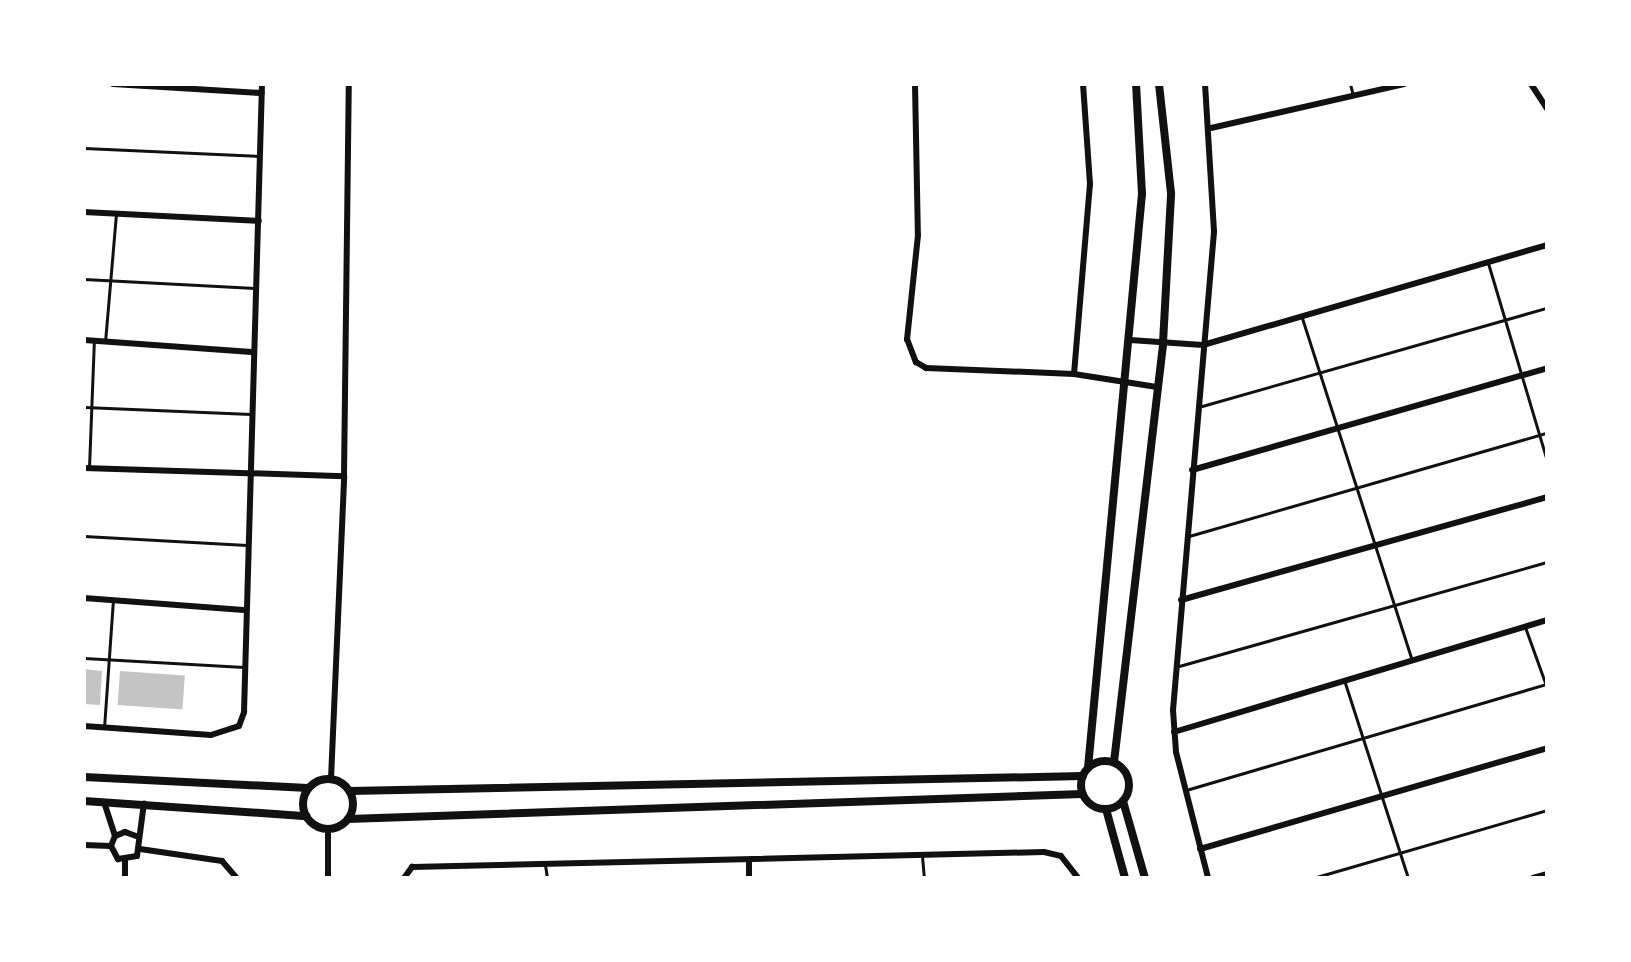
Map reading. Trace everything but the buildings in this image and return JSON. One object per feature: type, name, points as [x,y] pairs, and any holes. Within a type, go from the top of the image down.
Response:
[{"type":"street","points":[[113,84],[262,93]]},
{"type":"street","points":[[84,726],[211,735],[239,726],[244,712],[244,610],[262,84]]},
{"type":"street","points":[[331,779],[344,476],[349,84]]},
{"type":"street","points":[[915,84],[918,235],[907,339],[916,362],[926,368],[1074,374],[1157,387]]},
{"type":"street","points":[[1074,374],[1090,184],[1083,84]]},
{"type":"street","points":[[1083,794],[1142,194],[1136,84]]},
{"type":"street","points":[[1145,878],[1123,801],[1130,784],[1114,762],[1163,343],[1171,193],[1159,84]]},
{"type":"street","points":[[1205,84],[1211,128],[1215,210],[1185,537],[1175,667],[1174,732],[1184,791],[1208,878]]},
{"type":"street","points":[[1211,128],[1404,84]]},
{"type":"street","points":[[1531,84],[1547,109]]},
{"type":"street","points":[[84,212],[259,221]]},
{"type":"street","points":[[1130,340],[1203,345],[1300,314],[1547,245]]},
{"type":"street","points":[[84,340],[252,352]]},
{"type":"street","points":[[1192,470],[1547,368]]},
{"type":"street","points":[[87,468],[249,477],[344,476]]},
{"type":"street","points":[[1181,600],[1373,543],[1547,497]]},
{"type":"street","points":[[84,598],[244,610]]},
{"type":"street","points":[[1174,732],[1547,620]]},
{"type":"street","points":[[1200,849],[1547,748]]},
{"type":"street","points":[[331,779],[350,791],[1085,772],[1114,762]]},
{"type":"street","points":[[84,777],[308,788],[331,779]]},
{"type":"street","points":[[306,816],[308,788]]},
{"type":"street","points":[[348,819],[350,791]]},
{"type":"street","points":[[328,829],[348,819],[1083,794],[1106,809],[1125,878]]},
{"type":"street","points":[[84,801],[306,816],[328,829]]},
{"type":"street","points":[[1106,809],[1123,801]]},
{"type":"street","points":[[104,802],[115,836],[111,846]]},
{"type":"street","points":[[140,849],[136,836],[144,803]]},
{"type":"street","points":[[328,829],[328,878]]},
{"type":"street","points":[[115,836],[125,832],[136,836]]},
{"type":"street","points":[[84,845],[111,846]]},
{"type":"street","points":[[111,846],[118,859],[125,861]]},
{"type":"street","points":[[125,861],[140,849],[222,861],[237,878]]},
{"type":"street","points":[[404,878],[412,867],[1044,852],[1061,856],[1075,868],[1078,878]]},
{"type":"street","points":[[125,861],[125,878]]},
{"type":"street","points":[[749,861],[749,878]]},
{"type":"street","points":[[1533,878],[1547,874]]},
{"type":"lane","points":[[1350,84],[1353,95]]},
{"type":"lane","points":[[84,148],[260,156]]},
{"type":"lane","points":[[105,342],[116,214]]},
{"type":"lane","points":[[1488,263],[1547,461]]},
{"type":"lane","points":[[84,279],[255,288]]},
{"type":"lane","points":[[1198,407],[1547,308]]},
{"type":"lane","points":[[1300,314],[1391,606],[1412,661]]},
{"type":"lane","points":[[87,468],[94,340]]},
{"type":"lane","points":[[84,407],[251,414]]},
{"type":"lane","points":[[1185,537],[1547,433]]},
{"type":"lane","points":[[84,536],[247,545]]},
{"type":"lane","points":[[1175,667],[1547,562]]},
{"type":"lane","points":[[104,728],[113,600]]},
{"type":"lane","points":[[1184,791],[1361,736],[1547,685],[1525,627]]},
{"type":"lane","points":[[84,658],[244,667]]},
{"type":"lane","points":[[1344,680],[1408,878]]},
{"type":"lane","points":[[1313,878],[1547,810]]},
{"type":"lane","points":[[922,856],[924,878]]},
{"type":"lane","points":[[545,865],[547,878]]}]
